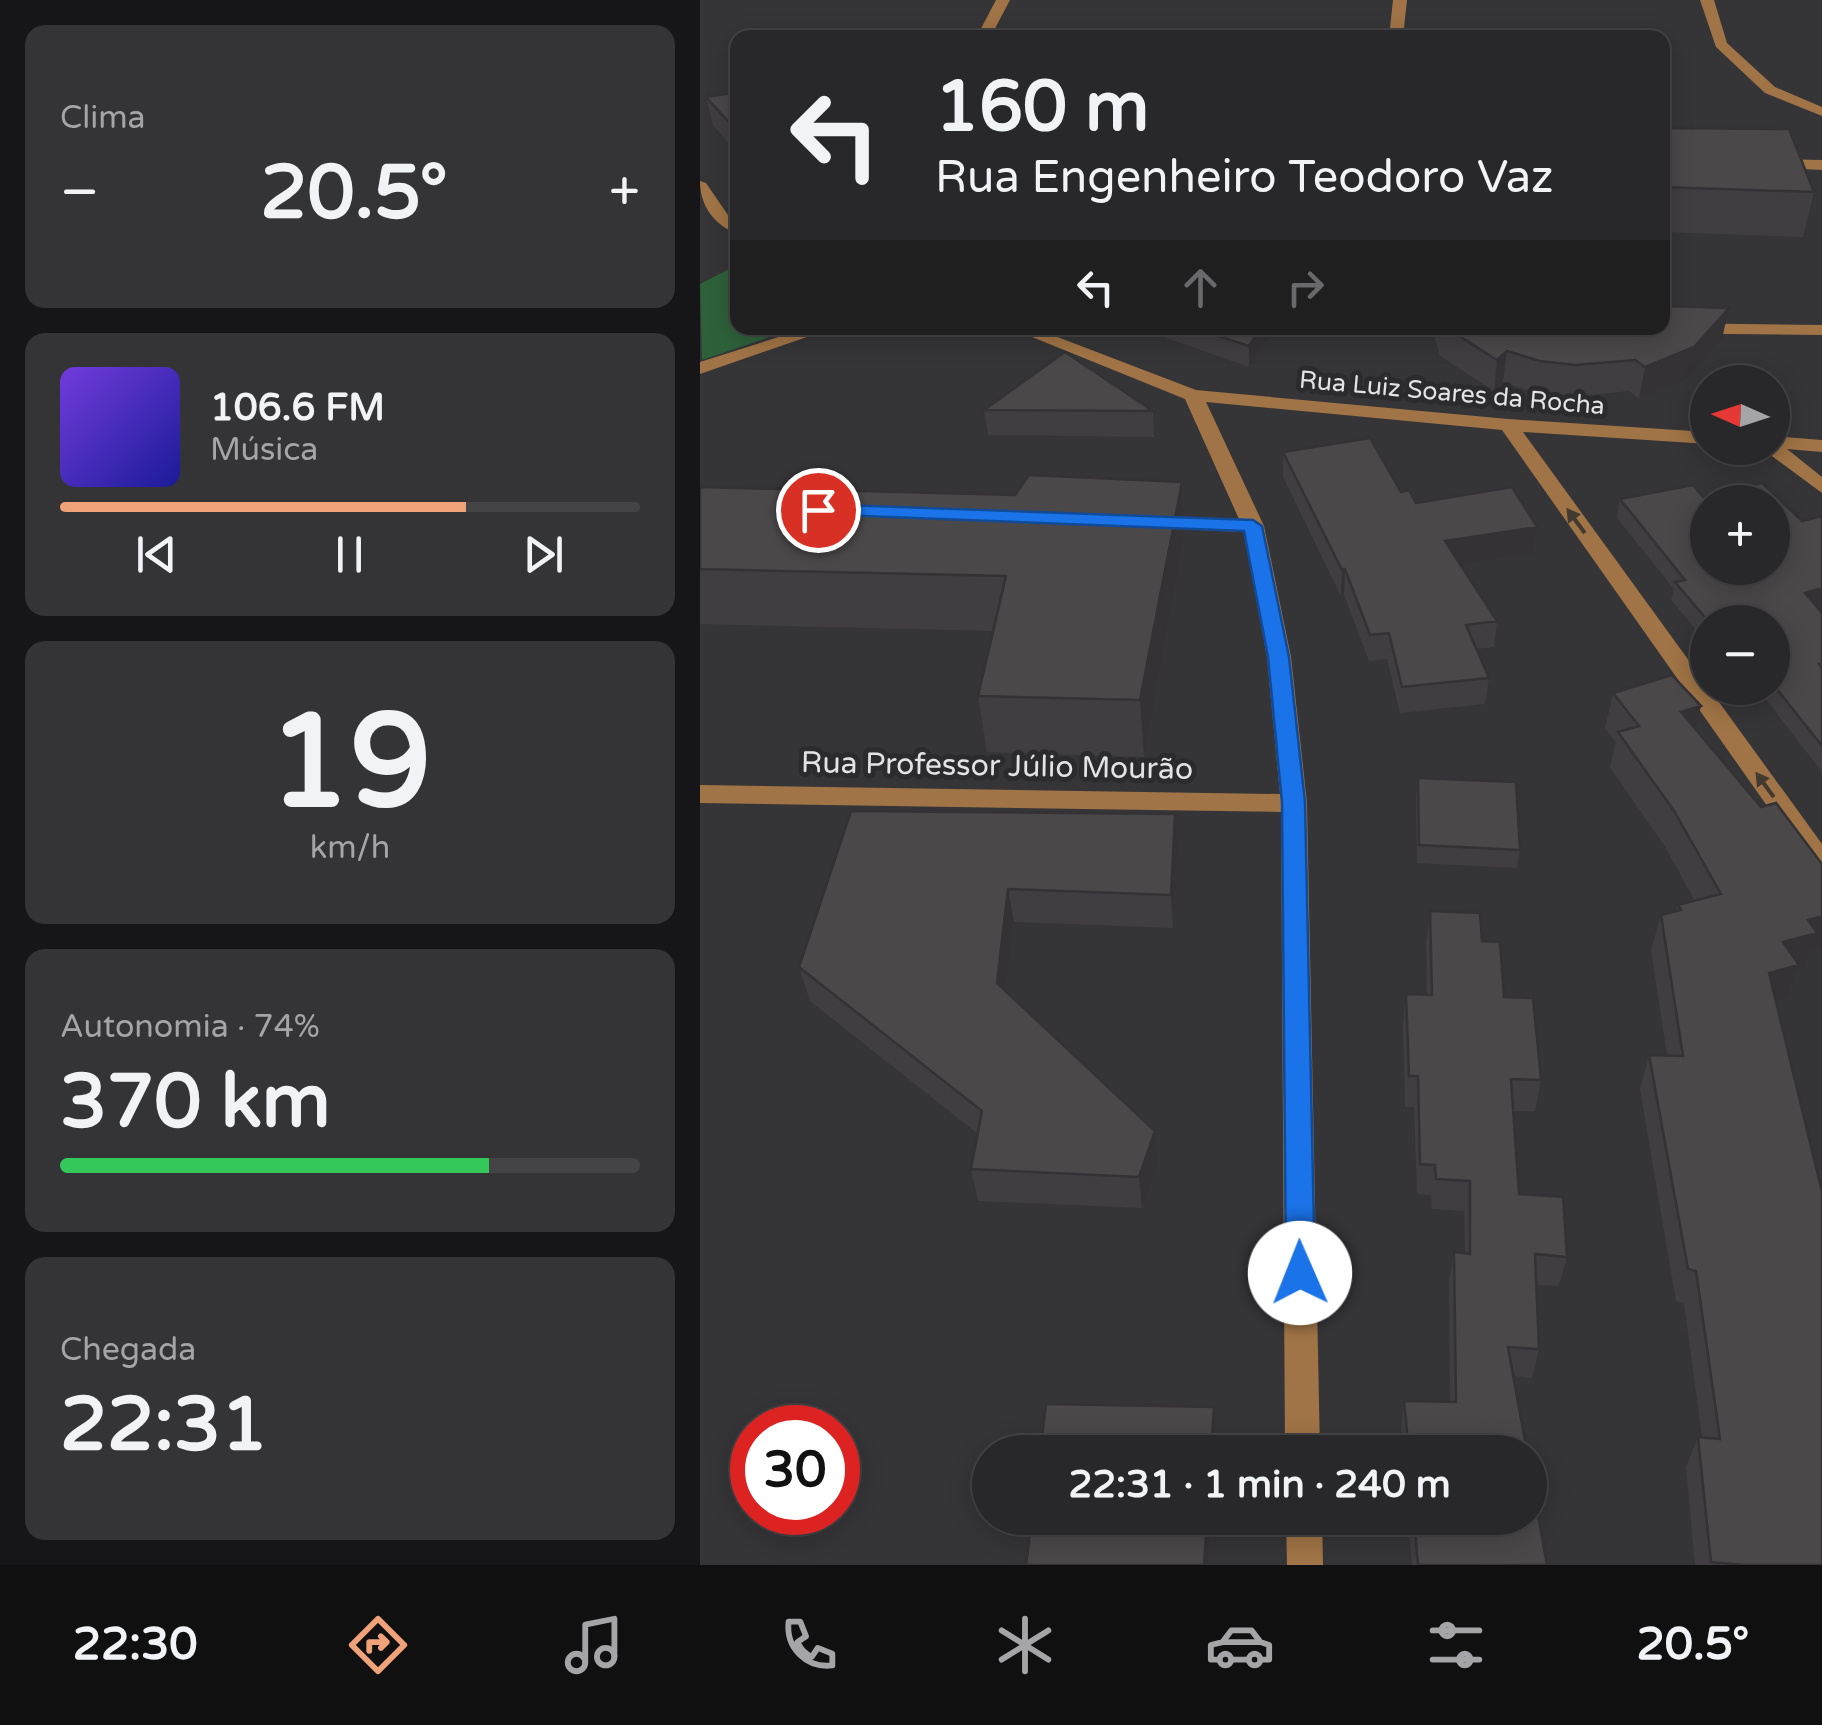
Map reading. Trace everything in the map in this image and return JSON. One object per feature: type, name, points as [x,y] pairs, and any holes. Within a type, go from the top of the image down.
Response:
[{"type":"street","points":[[988,30],[1003,0]]},
{"type":"street","points":[[1398,30],[1400,0]]},
{"type":"street","points":[[1707,0],[1721,44],[1770,90],[1822,112]]},
{"type":"street","points":[[1757,164],[1822,165]]},
{"type":"street","points":[[700,186],[730,224]]},
{"type":"street","points":[[700,218],[730,225]]},
{"type":"street","points":[[1670,328],[1822,330]]},
{"type":"street","points":[[700,368],[802,335]]},
{"type":"street","name":"Rua Luiz Soares da Rocha","points":[[1037,335],[1192,395],[1508,425],[1690,437]]},
{"type":"street","points":[[1192,395],[1253,526],[1279,657],[1294,802],[1303,1435]]},
{"type":"street","points":[[1508,425],[1822,864]]},
{"type":"street","points":[[1790,445],[1822,446]]},
{"type":"street","points":[[1790,460],[1822,488]]},
{"type":"street","points":[[1134,522],[1253,526]]},
{"type":"street","name":"Rua Professor Júlio Mourão","points":[[700,794],[1294,802]]},
{"type":"street","points":[[1304,1535],[1305,1565]]},
{"type":"green space","points":[[730,269],[730,335],[775,335],[702,360],[700,284]]},
{"type":"building","points":[[730,93],[730,123],[706,97]]},
{"type":"building","points":[[1670,128],[1789,129],[1814,192],[1670,187]]},
{"type":"building","points":[[1670,306],[1729,308],[1694,347],[1645,367],[1635,360],[1575,365],[1540,361],[1507,351],[1497,360],[1458,335],[1670,335]]},
{"type":"building","points":[[1215,335],[1256,335],[1249,346]]},
{"type":"building","points":[[1065,352],[1153,411],[984,410]]},
{"type":"building","points":[[1370,438],[1401,492],[1409,490],[1416,503],[1512,487],[1537,527],[1445,541],[1497,621],[1466,625],[1489,678],[1402,687],[1389,633],[1370,635],[1345,569],[1342,570],[1283,452]]},
{"type":"building","points":[[1029,475],[1182,482],[1140,700],[978,696],[1006,576],[700,569],[700,487],[1015,495]]},
{"type":"building","points":[[1690,486],[1690,585],[1790,585],[1790,510],[1802,521],[1822,516],[1822,588],[1805,593],[1822,613],[1822,746],[1789,705],[1790,605],[1695,605],[1675,582],[1685,580],[1620,499]]},
{"type":"building","points":[[1672,675],[1690,694],[1690,705],[1701,706],[1681,712],[1761,807],[1776,803],[1822,864],[1822,916],[1808,920],[1817,933],[1783,942],[1799,965],[1769,973],[1822,1192],[1822,1565],[1711,1562],[1698,1437],[1720,1439],[1696,1271],[1688,1269],[1649,1055],[1683,1056],[1661,915],[1681,910],[1678,905],[1721,894],[1674,811],[1618,732],[1639,726],[1613,693]]},
{"type":"building","points":[[1418,778],[1516,782],[1520,850],[1419,845]]},
{"type":"building","points":[[851,811],[1175,814],[1171,895],[1008,889],[997,983],[1155,1131],[1139,1177],[971,1169],[982,1111],[799,967]]},
{"type":"building","points":[[1430,911],[1480,913],[1482,941],[1500,942],[1504,997],[1533,998],[1541,1080],[1511,1079],[1519,1194],[1563,1197],[1567,1257],[1535,1254],[1539,1349],[1508,1347],[1524,1435],[1407,1435],[1404,1401],[1456,1402],[1454,1252],[1470,1254],[1470,1181],[1436,1179],[1435,1165],[1420,1164],[1418,1076],[1409,1076],[1406,994],[1432,995]]},
{"type":"building","points":[[1046,1404],[1214,1407],[1212,1435],[1042,1435]]},
{"type":"building","points":[[1030,1535],[1206,1535],[1204,1565],[1026,1565]]},
{"type":"building","points":[[1415,1535],[1542,1535],[1547,1565],[1418,1565]]},
{"type":"route","points":[[818,510],[1253,526],[1279,657],[1294,802],[1300,1273]]}]
